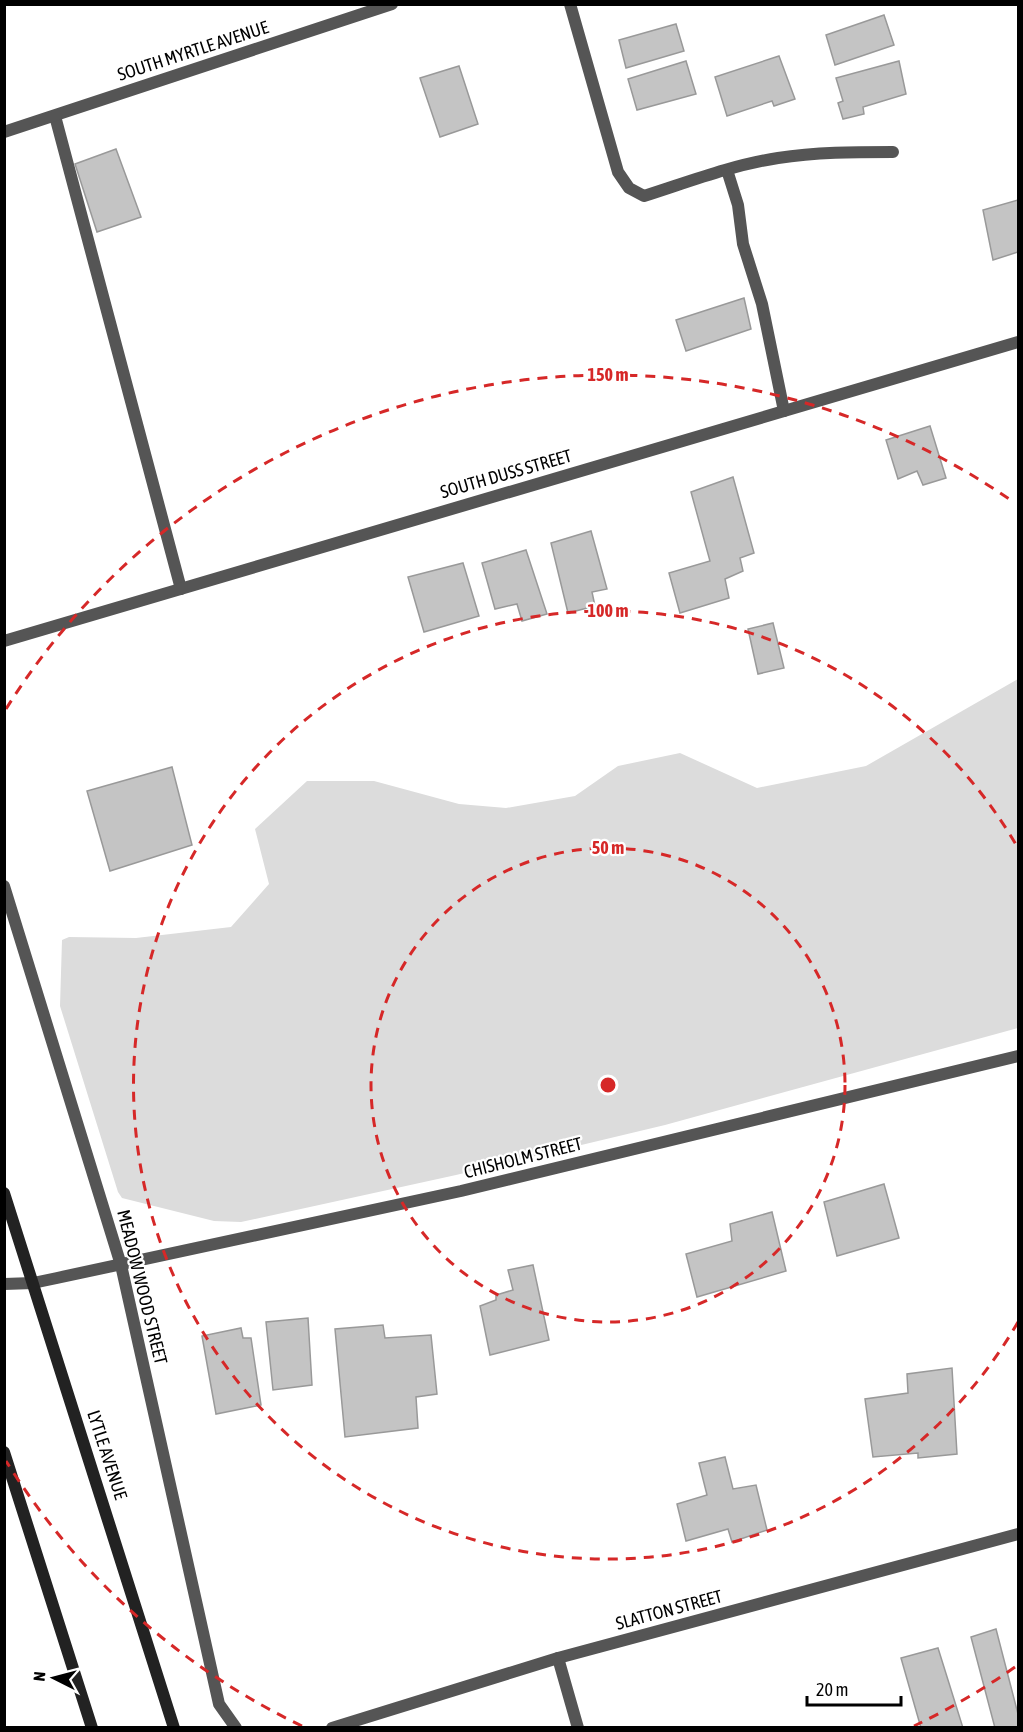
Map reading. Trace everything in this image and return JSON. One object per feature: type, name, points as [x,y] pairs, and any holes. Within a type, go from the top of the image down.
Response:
[{"type":"main road","name":"LYTLE AVENUE","points":[[4,1193],[174,1728]]},
{"type":"main road","points":[[4,1452],[92,1728]]},
{"type":"street","name":"SOUTH MYRTLE AVENUE","points":[[4,132],[392,4]]},
{"type":"street","points":[[570,4],[618,172],[629,188],[645,196],[728,170],[776,158],[828,152],[893,152]]},
{"type":"street","points":[[55,116],[181,589]]},
{"type":"street","points":[[728,170],[738,205],[743,244],[762,304],[784,411]]},
{"type":"street","name":"SOUTH DUSS STREET","points":[[4,641],[1018,342]]},
{"type":"street","name":"MEADOW WOOD STREET","points":[[4,886],[121,1264],[219,1704],[237,1728]]},
{"type":"street","name":"CHISHOLM STREET","points":[[4,1284],[33,1283],[461,1191],[1018,1056]]},
{"type":"street","name":"SLATTON STREET","points":[[332,1728],[558,1658],[1018,1534]]},
{"type":"street","points":[[558,1658],[578,1728]]},
{"type":"shaded area","points":[[1018,679],[1018,1028],[665,1125],[456,1175],[241,1222],[214,1221],[122,1198],[118,1192],[60,1006],[62,940],[69,937],[136,938],[231,927],[269,884],[255,829],[307,781],[374,781],[459,804],[506,808],[575,796],[618,766],[680,753],[757,788],[866,766]]},
{"type":"building","points":[[884,15],[894,45],[835,65],[826,35]]},
{"type":"building","points":[[676,24],[684,51],[626,68],[619,40]]},
{"type":"building","points":[[779,56],[795,99],[774,106],[772,101],[727,116],[715,77]]},
{"type":"building","points":[[686,61],[696,94],[637,110],[628,79]]},
{"type":"building","points":[[899,61],[906,94],[863,107],[864,114],[843,119],[838,103],[843,101],[836,78]]},
{"type":"building","points":[[459,66],[478,124],[440,137],[420,78]]},
{"type":"building","points":[[116,149],[141,217],[97,232],[75,164]]},
{"type":"building","points":[[1018,200],[1018,252],[993,260],[983,210]]},
{"type":"building","points":[[744,298],[751,329],[686,351],[676,320]]},
{"type":"building","points":[[930,426],[946,478],[923,485],[917,471],[898,479],[886,440]]},
{"type":"building","points":[[733,477],[754,553],[740,558],[743,571],[725,579],[729,598],[680,613],[669,573],[710,561],[691,492]]},
{"type":"building","points":[[591,531],[607,589],[592,592],[595,606],[568,613],[551,543]]},
{"type":"building","points":[[526,550],[547,614],[522,621],[517,604],[495,609],[482,563]]},
{"type":"building","points":[[463,563],[479,616],[424,632],[408,577]]},
{"type":"building","points":[[773,623],[784,668],[758,674],[748,629]]},
{"type":"building","points":[[172,767],[192,845],[110,871],[87,791]]},
{"type":"building","points":[[884,1184],[899,1238],[837,1256],[824,1202]]},
{"type":"building","points":[[772,1212],[786,1271],[697,1297],[686,1254],[732,1241],[730,1224]]},
{"type":"building","points":[[533,1265],[549,1340],[490,1355],[480,1306],[496,1300],[496,1295],[513,1290],[508,1270]]},
{"type":"building","points":[[308,1318],[312,1385],[273,1390],[266,1322]]},
{"type":"building","points":[[383,1325],[385,1338],[431,1335],[437,1394],[416,1397],[418,1428],[345,1437],[335,1329]]},
{"type":"building","points":[[241,1328],[243,1338],[251,1338],[261,1405],[216,1414],[202,1336]]},
{"type":"building","points":[[952,1368],[957,1454],[918,1458],[918,1453],[873,1457],[865,1399],[908,1393],[907,1374]]},
{"type":"building","points":[[725,1457],[733,1489],[756,1485],[767,1530],[732,1542],[728,1529],[686,1541],[677,1504],[707,1495],[699,1463]]},
{"type":"building","points":[[996,1629],[1018,1714],[1018,1728],[995,1728],[971,1637]]},
{"type":"building","points":[[938,1648],[963,1728],[921,1728],[901,1658]]}]
